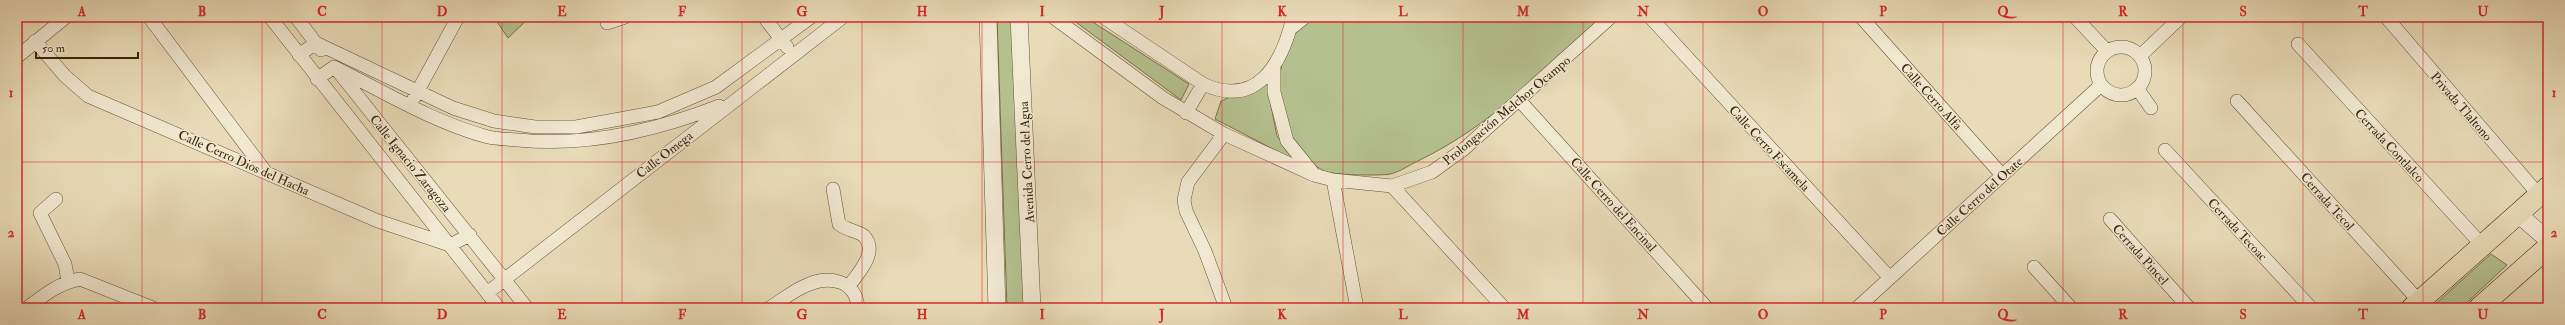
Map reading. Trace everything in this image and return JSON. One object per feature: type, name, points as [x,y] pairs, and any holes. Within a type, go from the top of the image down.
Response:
[{"type":"main road","points":[[2415,305],[2543,191]]},
{"type":"main road","points":[[2479,308],[2548,247]]},
{"type":"street","points":[[17,57],[66,17]]},
{"type":"street","points":[[149,17],[266,173]]},
{"type":"street","name":"Calle Ignacio Zaragoza","points":[[270,17],[317,79],[499,308]]},
{"type":"street","name":"Calle Ignacio Zaragoza","points":[[296,17],[334,67],[527,308]]},
{"type":"street","points":[[409,106],[458,17]]},
{"type":"street","points":[[607,23],[625,17]]},
{"type":"street","points":[[764,17],[793,55]]},
{"type":"street","points":[[299,55],[316,43],[453,108],[494,121],[535,127],[576,127],[658,112],[688,100],[722,84],[811,17]]},
{"type":"street","name":"Calle Omega","points":[[487,293],[843,17]]},
{"type":"street","points":[[988,17],[997,308]]},
{"type":"street","name":"Avenida Cerro del Agua","points":[[1019,17],[1032,308]]},
{"type":"street","name":"Prolongación Melchor Ocampo","points":[[1052,17],[1186,113],[1224,134],[1314,175],[1333,180],[1392,186],[1432,172],[1464,149],[1520,101],[1611,17]]},
{"type":"street","points":[[1103,17],[1203,84],[1219,92],[1238,92],[1257,85],[1274,66],[1292,23],[1305,17]]},
{"type":"street","name":"Calle Cerro Escamela","points":[[1650,17],[1890,278]]},
{"type":"street","name":"Calle Cerro Alfa","points":[[1861,17],[2002,175]]},
{"type":"street","points":[[2075,17],[2107,51]]},
{"type":"street","points":[[2140,56],[2181,17]]},
{"type":"street","name":"Privada Tlaltono","points":[[2386,17],[2543,191]]},
{"type":"street","name":"Calle Cerro Dios del Hacha","points":[[35,42],[65,76],[88,96],[378,221],[450,245]]},
{"type":"street","name":"Cerrada Contlalco","points":[[2298,44],[2482,245]]},
{"type":"street","points":[[2122,47],[2134,51],[2140,56],[2145,73],[2137,88],[2131,93],[2118,95],[2107,91],[2101,85],[2097,69],[2099,61],[2107,51],[2122,47]]},
{"type":"street","points":[[1274,66],[1274,92],[1287,141],[1314,175]]},
{"type":"street","points":[[317,79],[334,67],[409,106],[446,123],[489,137],[536,142],[580,142],[665,126],[732,102]]},
{"type":"street","points":[[1186,113],[1203,84]]},
{"type":"street","name":"Calle Cerro del Otate","points":[[1857,308],[2101,85]]},
{"type":"street","points":[[2137,88],[2151,108]]},
{"type":"street","name":"Calle Cerro del Encinal","points":[[1520,101],[1707,308]]},
{"type":"street","name":"Cerrada Tecol","points":[[2237,101],[2415,305]]},
{"type":"street","points":[[1224,134],[1188,182],[1184,200],[1186,211],[1204,251],[1226,308]]},
{"type":"street","name":"Cerrada Tecoac","points":[[2165,150],[2311,308]]},
{"type":"street","points":[[1333,180],[1357,308]]},
{"type":"street","points":[[1392,186],[1504,308]]},
{"type":"street","points":[[833,189],[839,224],[864,236],[869,246],[868,258],[849,286]]},
{"type":"street","points":[[56,199],[40,213],[65,264],[68,281]]},
{"type":"street","points":[[2518,214],[2548,240]]},
{"type":"street","name":"Cerrada Pincel","points":[[2110,219],[2189,308]]},
{"type":"street","points":[[450,245],[470,235]]},
{"type":"street","points":[[2034,267],[2071,308]]},
{"type":"street","points":[[36,305],[68,281],[80,279],[91,282],[153,308]]},
{"type":"street","points":[[769,308],[807,285],[835,279],[849,286],[858,300],[858,308]]},
{"type":"green space","points":[[501,17],[530,17],[508,38],[497,22]]},
{"type":"green space","points":[[997,17],[1013,17],[1024,308],[1007,308]]},
{"type":"green space","points":[[1069,17],[1085,17],[1189,84],[1181,100]]},
{"type":"green space","points":[[1313,17],[1603,17],[1517,95],[1471,130],[1446,146],[1398,172],[1385,175],[1367,175],[1324,171],[1313,164],[1299,151],[1289,134],[1284,119],[1280,87],[1284,54],[1300,27]]},
{"type":"green space","points":[[1269,80],[1268,91],[1277,136],[1296,161],[1215,119],[1221,101]]},
{"type":"green space","points":[[2491,254],[2507,265],[2461,308],[2431,308]]}]
